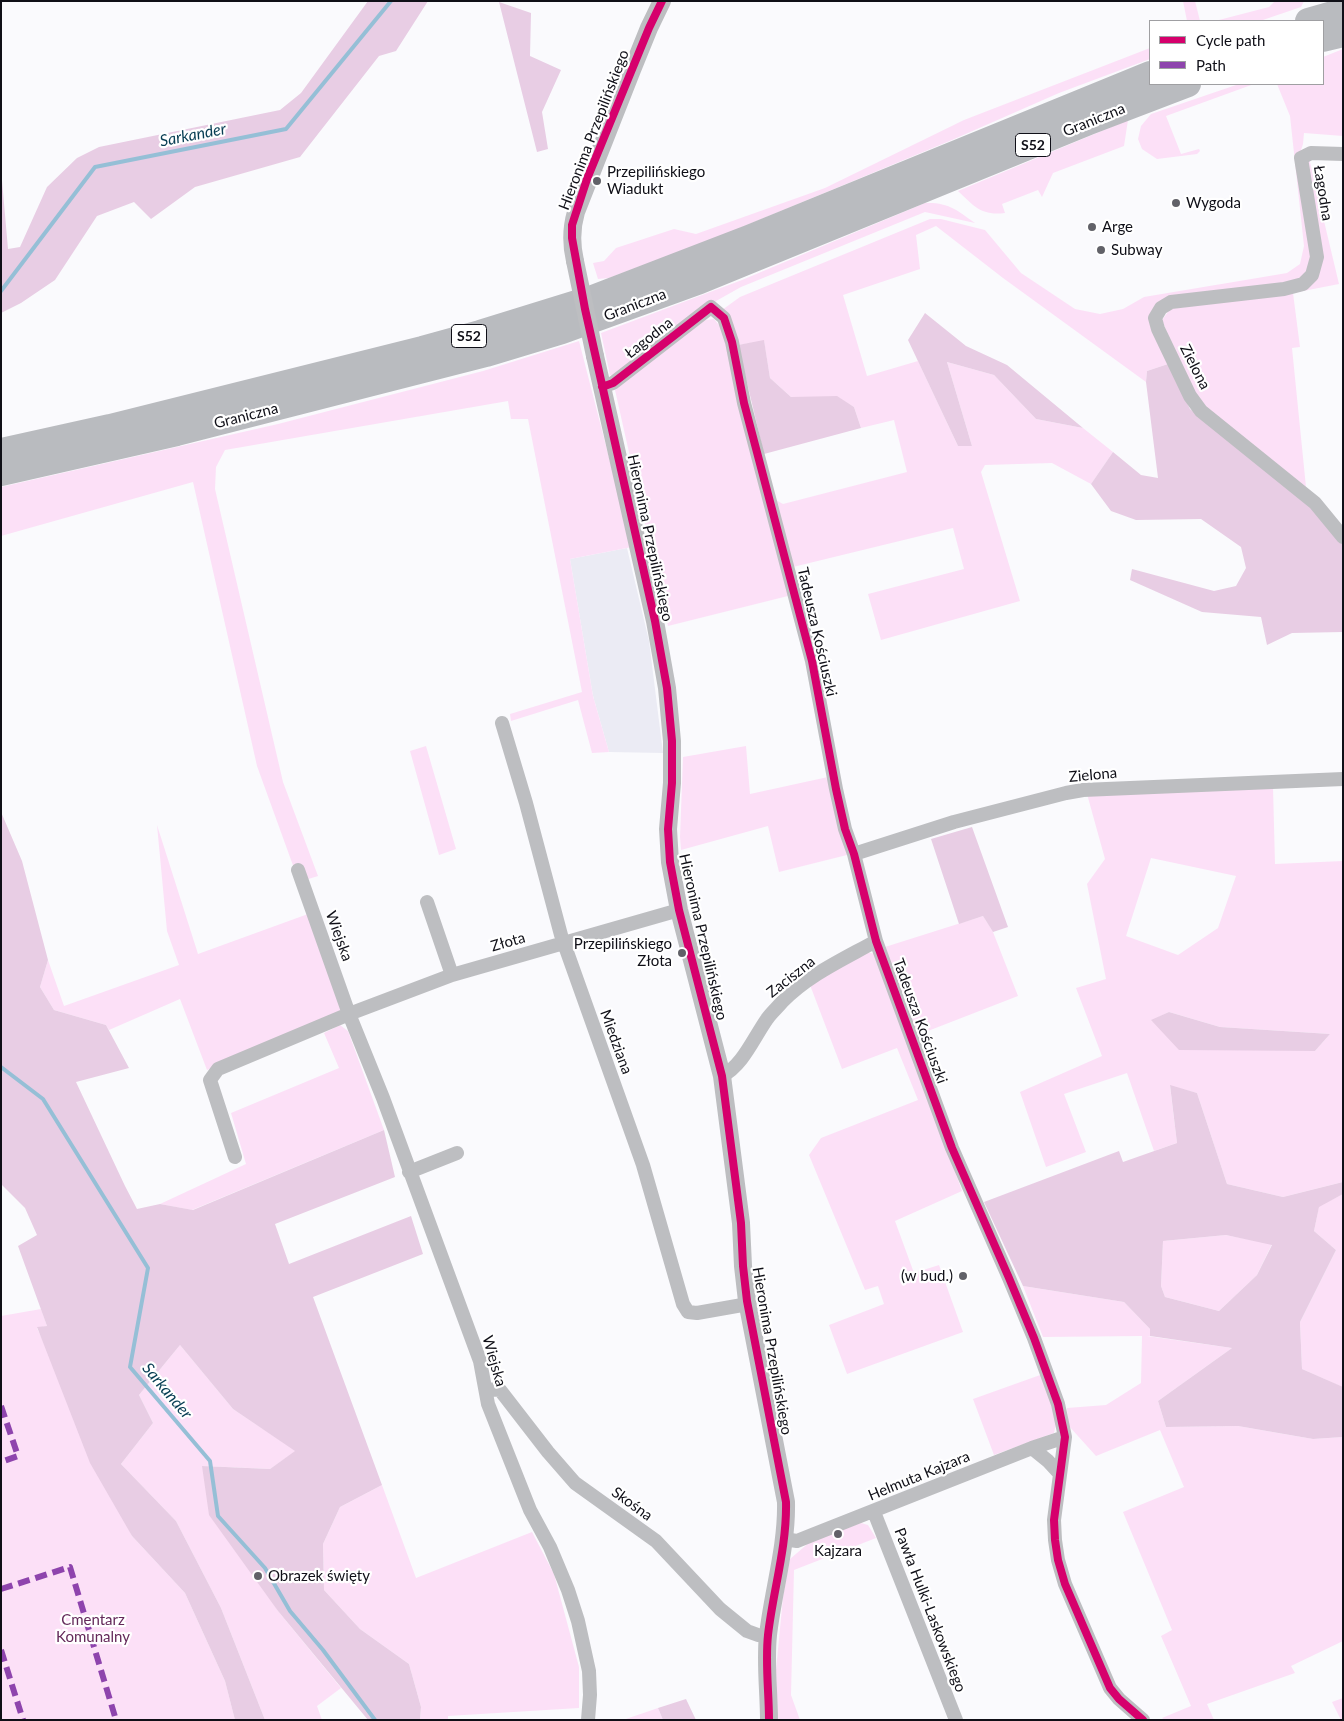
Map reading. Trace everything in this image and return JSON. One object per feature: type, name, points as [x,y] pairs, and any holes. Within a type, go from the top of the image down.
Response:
[{"type":"highway","points":[[1312,20],[1343,11]]},
{"type":"highway","points":[[1324,39],[1343,34]]},
{"type":"highway","name":"Graniczna","points":[[1,452],[110,427],[422,349],[565,308],[749,238],[1149,74]]},
{"type":"highway","name":"Graniczna","points":[[1,474],[177,433],[486,354],[570,329],[708,277],[1089,122],[1185,85]]},
{"type":"street","name":"Hieronima Przepilińskiego","points":[[662,1],[649,28],[576,212],[572,225],[572,238],[595,356],[649,594],[667,688],[672,741],[670,862],[679,910],[722,1076],[741,1223],[743,1266],[748,1304],[786,1502],[784,1539],[768,1636],[769,1720]]},
{"type":"street","name":"Łagodna","points":[[1312,275],[1317,257],[1301,158],[1311,153],[1343,154]]},
{"type":"street","name":"Zielona","points":[[1312,275],[1303,284],[1284,289],[1171,302],[1161,308],[1155,318],[1158,329],[1190,396],[1201,411],[1315,503],[1343,537]]},
{"type":"street","name":"Łagodna","points":[[602,387],[613,383],[711,307]]},
{"type":"street","name":"Tadeusza Kościuszki","points":[[711,307],[724,318],[732,342],[744,403],[807,642],[845,829],[854,854],[876,941],[952,1148],[1034,1338],[1058,1404],[1065,1436],[1054,1520],[1054,1540],[1065,1584],[1110,1688],[1139,1718]]},
{"type":"street","name":"Miedziana","points":[[502,723],[564,942],[643,1165],[683,1304],[688,1312],[697,1313],[748,1304]]},
{"type":"street","name":"Zielona","points":[[854,854],[954,822],[1083,790],[1343,779]]},
{"type":"street","name":"Wiejska","points":[[298,870],[349,1014],[383,1098],[480,1360],[487,1389],[488,1404],[526,1501],[558,1564],[568,1590],[578,1621],[588,1671],[590,1695],[588,1720]]},
{"type":"street","points":[[427,902],[452,975]]},
{"type":"street","name":"Złota","points":[[349,1014],[452,975],[679,910]]},
{"type":"street","name":"Zaciszna","points":[[722,1076],[730,1072],[737,1065],[768,1017],[784,1000],[817,975],[876,941]]},
{"type":"street","points":[[234,1157],[210,1080],[218,1068],[349,1014]]},
{"type":"street","points":[[409,1172],[457,1153]]},
{"type":"street","name":"Skośna","points":[[487,1389],[500,1390],[548,1452],[575,1482],[656,1541],[720,1609],[747,1631],[768,1636]]},
{"type":"street","name":"Helmuta Kajzara","points":[[784,1539],[797,1541],[1065,1436]]},
{"type":"street","points":[[1032,1448],[1060,1474]]},
{"type":"street","name":"Pawła Hulki-Laskowskiego","points":[[874,1512],[956,1720]]},
{"type":"shaded area","points":[[368,1],[428,1],[396,51],[379,56],[300,157],[195,187],[151,219],[134,202],[97,216],[55,280],[21,303],[1,313],[1,169],[8,249],[20,247],[47,187],[77,158],[99,147],[280,110],[301,93]]},
{"type":"shaded area","points":[[499,2],[531,13],[530,56],[561,70],[542,112],[548,149],[537,152]]},
{"type":"shaded area","points":[[925,313],[966,346],[1007,365],[1083,428],[1036,419],[994,375],[947,362],[972,446],[958,446],[908,340]]},
{"type":"shaded area","points":[[764,340],[770,378],[791,397],[837,396],[854,407],[861,428],[764,454],[738,345]]},
{"type":"shaded area","points":[[1168,364],[1190,409],[1313,507],[1343,544],[1343,632],[1292,633],[1267,645],[1261,617],[1202,612],[1130,580],[1132,569],[1214,591],[1236,586],[1246,568],[1241,547],[1201,519],[1136,520],[1111,511],[1091,484],[1113,452],[1141,475],[1158,478],[1146,382],[1147,371]]},
{"type":"shaded area","points":[[627,548],[649,641],[663,753],[609,752],[593,696],[570,559]]},
{"type":"shaded area","points":[[1,812],[22,861],[48,960],[40,987],[54,1010],[106,1025],[129,1068],[76,1082],[137,1209],[160,1204],[193,1210],[384,1130],[395,1177],[275,1224],[289,1264],[411,1216],[423,1254],[313,1297],[382,1485],[340,1507],[323,1544],[324,1590],[360,1629],[409,1664],[421,1707],[420,1720],[368,1720],[278,1611],[209,1515],[202,1466],[270,1469],[295,1451],[233,1409],[180,1345],[139,1395],[153,1423],[121,1464],[176,1521],[221,1608],[265,1720],[235,1720],[225,1681],[185,1593],[132,1536],[90,1463],[37,1327],[47,1326],[18,1246],[37,1235],[25,1208],[1,1184]]},
{"type":"shaded area","points":[[972,827],[1008,927],[993,932],[983,916],[959,924],[931,839]]},
{"type":"shaded area","points":[[1169,1012],[1220,1027],[1330,1034],[1315,1051],[1179,1050],[1151,1020]]},
{"type":"shaded area","points":[[1170,1085],[1197,1093],[1227,1184],[1283,1197],[1343,1182],[1343,1194],[1319,1207],[1314,1231],[1336,1250],[1300,1322],[1302,1369],[1343,1387],[1343,1437],[1313,1439],[1238,1426],[1166,1427],[1158,1401],[1232,1348],[1150,1336],[1150,1329],[1124,1302],[1023,1286],[984,1202],[1119,1151],[1123,1162],[1177,1143]],"holes":[[[1226,1235],[1272,1245],[1257,1275],[1219,1311],[1165,1297],[1161,1286],[1163,1241]]]},
{"type":"shaded area","points":[[686,1699],[696,1720],[663,1720],[658,1708]]},
{"type":"green space","points":[[1183,1],[1195,1],[1200,20],[1187,20]]},
{"type":"green space","points":[[1275,1],[1304,1],[1301,7],[1263,20],[1219,20],[1269,7]]},
{"type":"green space","points":[[1149,48],[1149,59],[1059,93],[952,140],[711,240],[609,278],[598,279],[593,263],[604,261],[616,248],[674,229],[696,234],[825,188],[964,120]]},
{"type":"green space","points":[[1343,49],[1343,136],[1304,133],[1299,156],[1313,254],[1309,271],[1299,280],[1150,314],[1168,364],[1147,371],[1146,382],[1003,278],[936,226],[916,235],[920,269],[843,295],[867,376],[918,361],[958,446],[972,446],[947,362],[994,375],[1036,419],[1083,428],[1113,452],[1091,484],[1052,463],[985,465],[981,472],[1020,601],[881,640],[868,594],[964,569],[953,528],[793,567],[776,500],[783,504],[907,472],[894,420],[861,428],[854,407],[837,397],[791,397],[770,378],[764,341],[738,345],[722,310],[740,297],[930,219],[941,219],[985,230],[1021,273],[1075,309],[1100,314],[1123,309],[1144,297],[1287,273],[1300,264],[1304,246],[1290,116],[1277,85],[1324,85],[1324,57]]},
{"type":"green space","points":[[1236,85],[1251,85],[1166,116],[1181,154],[1199,149],[1200,151],[1197,154],[1157,159],[1142,149],[1138,139],[1141,126],[1151,114]]},
{"type":"green space","points":[[1128,120],[1124,146],[1053,173],[1042,197],[1038,190],[1002,204],[1005,213],[990,213],[978,209],[958,191]]},
{"type":"green space","points":[[1309,158],[1339,284],[1293,293],[1300,347],[1292,348],[1306,487],[1207,408],[1191,392],[1162,320],[1170,309],[1292,293],[1316,273],[1306,168]]},
{"type":"green space","points":[[925,203],[946,205],[975,223],[925,212],[741,287],[700,310],[614,376],[610,375],[601,333],[742,280]]},
{"type":"green space","points":[[714,319],[724,331],[792,595],[668,626],[615,390],[700,321]]},
{"type":"green space","points":[[579,341],[632,547],[570,559],[593,696],[609,752],[592,753],[578,700],[511,721],[510,714],[582,692],[528,419],[511,419],[508,401],[225,450],[216,467],[215,489],[283,782],[318,876],[299,882],[257,766],[193,482],[1,536],[1,487],[278,424],[483,371]]},
{"type":"green space","points":[[426,746],[456,849],[439,855],[410,751]]},
{"type":"green space","points":[[746,746],[750,794],[828,777],[847,855],[779,872],[768,826],[681,850],[683,757]]},
{"type":"green space","points":[[1273,787],[1275,864],[1343,861],[1343,1182],[1283,1197],[1227,1184],[1197,1093],[1170,1086],[1177,1143],[1154,1151],[1127,1073],[1064,1094],[1086,1152],[1046,1167],[1020,1092],[1102,1056],[1076,988],[1106,979],[1087,884],[1105,859],[1087,794]],"holes":[[[1151,858],[1236,876],[1218,928],[1178,955],[1126,936]],[[1169,1012],[1220,1027],[1330,1034],[1315,1051],[1151,1021]]]},
{"type":"green space","points":[[157,825],[198,954],[308,914],[344,1011],[207,1070],[180,999],[109,1030],[106,1025],[54,1010],[40,987],[48,960],[64,1006],[179,965],[167,931]]},
{"type":"green space","points":[[983,916],[993,932],[1018,996],[915,1036],[885,947]]},
{"type":"green space","points":[[863,952],[877,954],[962,1191],[895,1221],[914,1273],[939,1265],[963,1332],[847,1374],[829,1325],[884,1304],[878,1286],[865,1290],[809,1155],[821,1138],[918,1100],[897,1048],[842,1069],[810,985]]},
{"type":"green space","points":[[340,1025],[348,1031],[384,1130],[192,1210],[160,1204],[246,1164],[231,1113],[339,1068],[324,1033]]},
{"type":"green space","points":[[1343,1194],[1342,1387],[1302,1369],[1300,1322],[1336,1250],[1314,1231],[1319,1206]]},
{"type":"green space","points":[[1226,1235],[1272,1244],[1257,1275],[1219,1311],[1165,1297],[1161,1286],[1163,1241]]},
{"type":"green space","points":[[1023,1286],[1124,1302],[1150,1329],[1150,1336],[1147,1336],[1232,1348],[1158,1401],[1166,1427],[1238,1426],[1313,1439],[1343,1437],[1343,1641],[1291,1666],[1295,1673],[1207,1704],[1214,1720],[1165,1720],[1162,1718],[1191,1706],[1161,1636],[1172,1630],[1123,1512],[1184,1487],[1160,1430],[1096,1456],[1068,1425],[1067,1408],[1106,1405],[1141,1383],[1142,1336],[1043,1337]]},
{"type":"green space","name":"Cmentarz Komunalny","points":[[41,1309],[47,1326],[37,1328],[132,1536],[185,1593],[225,1681],[235,1720],[1,1720],[1,1316]]},
{"type":"green space","points":[[180,1345],[233,1409],[296,1451],[270,1469],[203,1466],[278,1611],[341,1688],[317,1706],[322,1720],[265,1720],[221,1608],[176,1521],[121,1464],[153,1423],[139,1395]]},
{"type":"green space","points":[[1043,1374],[1057,1420],[1054,1433],[994,1455],[973,1399]]},
{"type":"green space","points":[[382,1485],[416,1578],[532,1532],[554,1574],[579,1667],[579,1708],[448,1716],[448,1720],[420,1720],[421,1707],[409,1664],[360,1629],[324,1590],[323,1544],[340,1507]]},
{"type":"green space","points":[[861,1523],[868,1525],[876,1538],[794,1570],[791,1695],[800,1720],[778,1720],[776,1670],[783,1597],[790,1559],[811,1541]]},
{"type":"green space","points":[[1343,1698],[1343,1720],[1341,1720],[1332,1702]]},
{"type":"green space","points":[[658,1708],[663,1720],[623,1720]]},
{"type":"waterway","name":"Sarkander","points":[[1,291],[95,167],[286,129],[391,1]]},
{"type":"waterway","name":"Sarkander","points":[[1,1067],[43,1099],[148,1268],[130,1367],[210,1461],[218,1516],[265,1568],[290,1611],[323,1650],[375,1720]]},
{"type":"marked path","points":[[1,1406],[18,1456],[1,1462]]},
{"type":"marked path","points":[[1,1589],[70,1567],[116,1720]]},
{"type":"marked path","points":[[1,1650],[23,1720]]},
{"type":"cycle path","points":[[662,1],[587,179],[572,225],[572,238],[585,309],[655,621],[667,688],[672,741],[672,783],[668,829],[670,862],[679,910],[722,1076],[741,1223],[747,1301],[786,1502],[782,1552],[767,1646],[769,1720]]},
{"type":"cycle path","points":[[602,387],[613,383],[711,307],[724,318],[732,342],[744,403],[812,661],[845,829],[854,854],[876,941],[952,1148],[1034,1338],[1058,1404],[1065,1437],[1054,1520],[1058,1560],[1065,1584],[1110,1688],[1119,1699],[1143,1720]]},
{"type":"place","name":"Przepilińskiego Wiadukt","points":[[597,181]]},
{"type":"place","name":"Wygoda","points":[[1176,203]]},
{"type":"place","name":"Arge","points":[[1092,227]]},
{"type":"place","name":"Subway","points":[[1101,250]]},
{"type":"place","name":"Przepilińskiego Złota","points":[[682,953]]},
{"type":"place","name":"(w bud.)","points":[[963,1276]]},
{"type":"place","name":"Kajzara","points":[[838,1534]]},
{"type":"place","name":"Obrazek święty","points":[[258,1576]]}]
